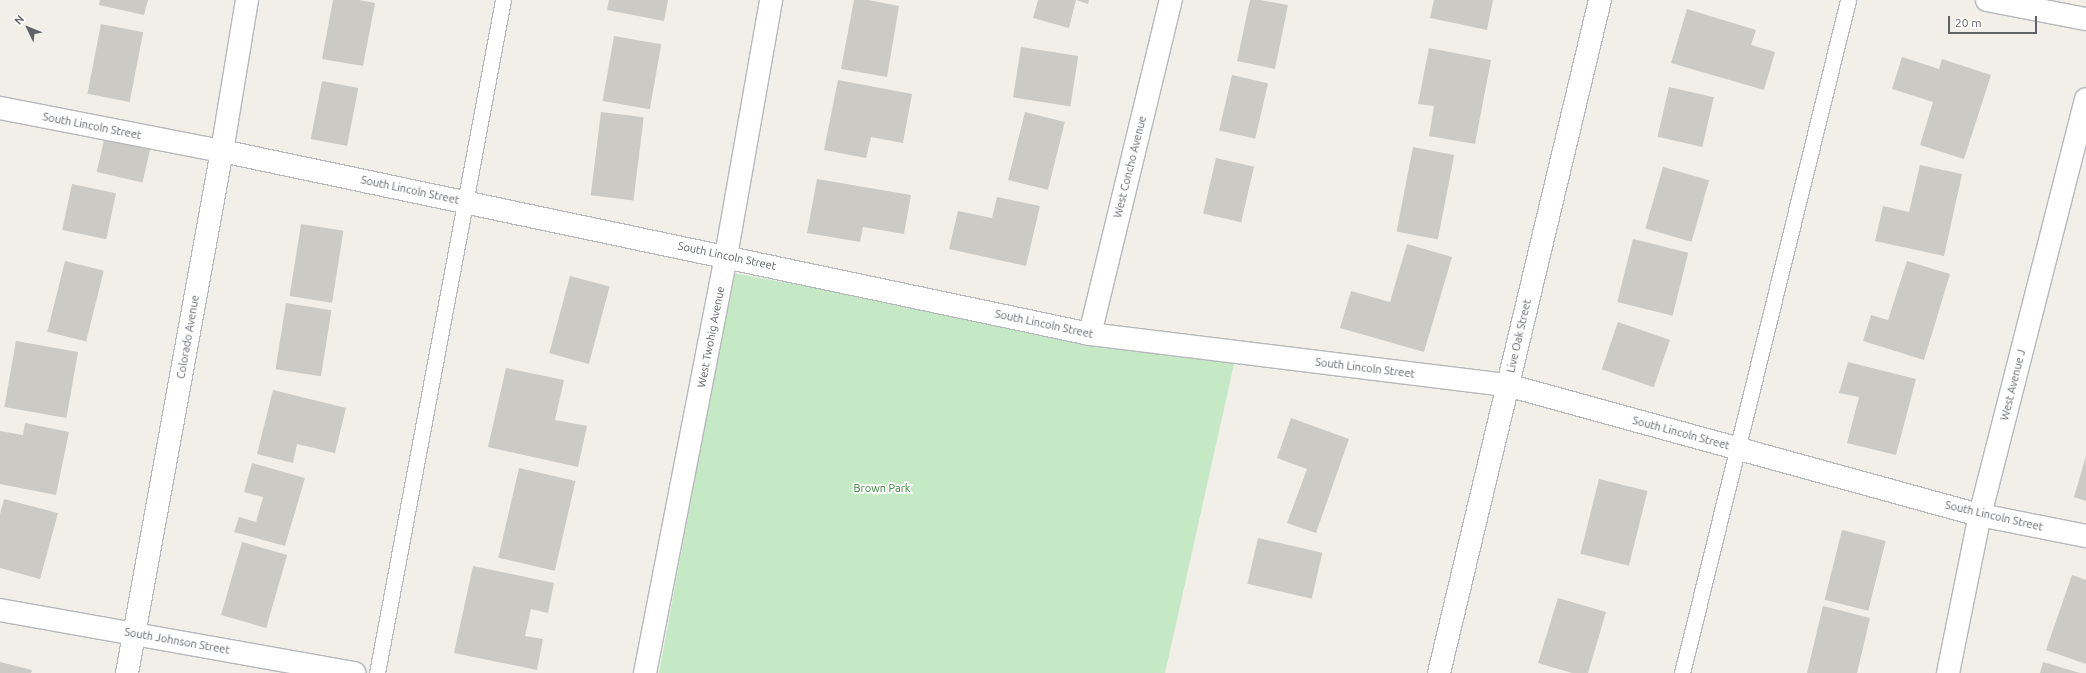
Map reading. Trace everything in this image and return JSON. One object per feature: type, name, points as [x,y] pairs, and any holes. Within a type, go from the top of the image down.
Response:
[{"type":"street","name":"Colorado Avenue","points":[[127,673],[222,150],[247,0]]},
{"type":"street","name":"West Twohig Avenue","points":[[645,673],[726,256],[771,0]]},
{"type":"street","name":"West Concho Avenue","points":[[1090,334],[1171,0]]},
{"type":"street","name":"Live Oak Street","points":[[1439,673],[1600,0]]},
{"type":"street","points":[[1986,0],[2086,19]]},
{"type":"street","name":"West Avenue J","points":[[1948,673],[1980,515],[2086,99]]},
{"type":"street","name":"South Lincoln Street","points":[[0,108],[222,150],[1090,334],[1507,385],[1980,515],[2086,536]]},
{"type":"street","name":"South Johnson Street","points":[[0,610],[354,673]]},
{"type":"lane","points":[[377,673],[503,0]]},
{"type":"lane","points":[[1682,673],[1848,0]]},
{"type":"green space","name":"Brown Park","points":[[733,273],[1234,364],[1165,673],[659,673]]},
{"type":"building","points":[[100,0],[148,0],[144,15],[99,5]]},
{"type":"building","points":[[333,0],[359,0],[375,3],[363,66],[322,59]]},
{"type":"building","points":[[609,0],[668,0],[664,21],[607,10]]},
{"type":"building","points":[[854,0],[868,0],[899,6],[887,77],[841,69]]},
{"type":"building","points":[[1038,0],[1076,0],[1069,28],[1033,18]]},
{"type":"building","points":[[1076,0],[1089,0],[1088,4]]},
{"type":"building","points":[[1250,0],[1260,0],[1288,5],[1275,69],[1237,61]]},
{"type":"building","points":[[1434,0],[1493,0],[1487,30],[1430,18]]},
{"type":"building","points":[[1687,9],[1756,30],[1751,45],[1775,52],[1764,90],[1671,63]]},
{"type":"building","points":[[101,24],[143,32],[130,102],[87,94]]},
{"type":"building","points":[[614,36],[661,44],[650,109],[603,101]]},
{"type":"building","points":[[1021,47],[1078,56],[1070,106],[1013,97]]},
{"type":"building","points":[[1429,48],[1491,60],[1475,144],[1429,136],[1434,106],[1418,104]]},
{"type":"building","points":[[1902,57],[1939,69],[1942,59],[1991,75],[1964,159],[1920,145],[1933,102],[1892,89]]},
{"type":"building","points":[[1232,75],[1268,83],[1255,139],[1219,131]]},
{"type":"building","points":[[838,80],[912,94],[903,143],[871,137],[866,158],[824,150]]},
{"type":"building","points":[[322,81],[358,88],[347,146],[311,139]]},
{"type":"building","points":[[1669,87],[1714,97],[1702,147],[1658,137]]},
{"type":"building","points":[[601,112],[644,117],[633,201],[591,195]]},
{"type":"building","points":[[1025,112],[1065,122],[1048,190],[1008,180]]},
{"type":"building","points":[[105,136],[151,147],[142,183],[97,172]]},
{"type":"building","points":[[1413,147],[1454,155],[1438,239],[1397,231]]},
{"type":"building","points":[[1216,158],[1254,167],[1241,222],[1203,214]]},
{"type":"building","points":[[1920,165],[1962,174],[1944,256],[1875,241],[1883,206],[1909,212]]},
{"type":"building","points":[[1663,167],[1709,180],[1691,242],[1645,229]]},
{"type":"building","points":[[817,179],[911,195],[904,234],[863,227],[860,242],[807,233]]},
{"type":"building","points":[[72,184],[116,193],[106,239],[62,230]]},
{"type":"building","points":[[997,197],[1040,206],[1026,266],[949,249],[958,211],[992,218]]},
{"type":"building","points":[[301,224],[343,231],[332,303],[290,296]]},
{"type":"building","points":[[1633,239],[1688,253],[1673,316],[1617,302]]},
{"type":"building","points":[[1407,244],[1452,257],[1424,352],[1340,328],[1351,291],[1390,302]]},
{"type":"building","points":[[65,261],[104,271],[86,342],[47,332]]},
{"type":"building","points":[[1907,261],[1950,274],[1924,360],[1863,341],[1871,315],[1888,320]]},
{"type":"building","points":[[570,276],[610,287],[589,364],[549,353]]},
{"type":"building","points":[[286,303],[331,310],[321,376],[276,369]]},
{"type":"building","points":[[1618,322],[1670,340],[1654,387],[1602,369]]},
{"type":"building","points":[[16,341],[78,352],[66,418],[4,407]]},
{"type":"building","points":[[1848,362],[1916,379],[1896,455],[1847,443],[1859,397],[1839,393]]},
{"type":"building","points":[[506,368],[564,380],[555,420],[587,426],[578,467],[488,447]]},
{"type":"building","points":[[273,390],[346,408],[335,453],[297,444],[293,463],[257,454]]},
{"type":"building","points":[[1291,418],[1349,439],[1316,533],[1287,523],[1307,469],[1277,458]]},
{"type":"building","points":[[25,423],[69,432],[56,495],[0,484],[0,431],[23,435]]},
{"type":"building","points":[[2086,456],[2086,501],[2074,497]]},
{"type":"building","points":[[252,463],[305,478],[285,546],[234,532],[239,517],[256,522],[263,497],[244,492]]},
{"type":"building","points":[[519,468],[576,481],[555,571],[498,558]]},
{"type":"building","points":[[1599,479],[1648,491],[1629,566],[1580,554]]},
{"type":"building","points":[[4,499],[58,513],[40,579],[0,568],[0,514]]},
{"type":"building","points":[[1842,530],[1886,541],[1868,611],[1825,600]]},
{"type":"building","points":[[1258,538],[1322,553],[1312,599],[1247,584]]},
{"type":"building","points":[[242,542],[287,555],[266,628],[221,615]]},
{"type":"building","points":[[473,566],[554,583],[548,613],[531,609],[525,636],[543,639],[537,670],[454,653]]},
{"type":"building","points":[[2072,575],[2086,580],[2086,664],[2046,650]]},
{"type":"building","points":[[1558,598],[1606,612],[1588,673],[1572,673],[1538,663]]},
{"type":"building","points":[[1823,606],[1870,618],[1857,673],[1807,673]]},
{"type":"building","points":[[0,662],[32,670],[31,673],[0,673]]},
{"type":"building","points":[[2043,662],[2080,673],[2040,673]]}]
